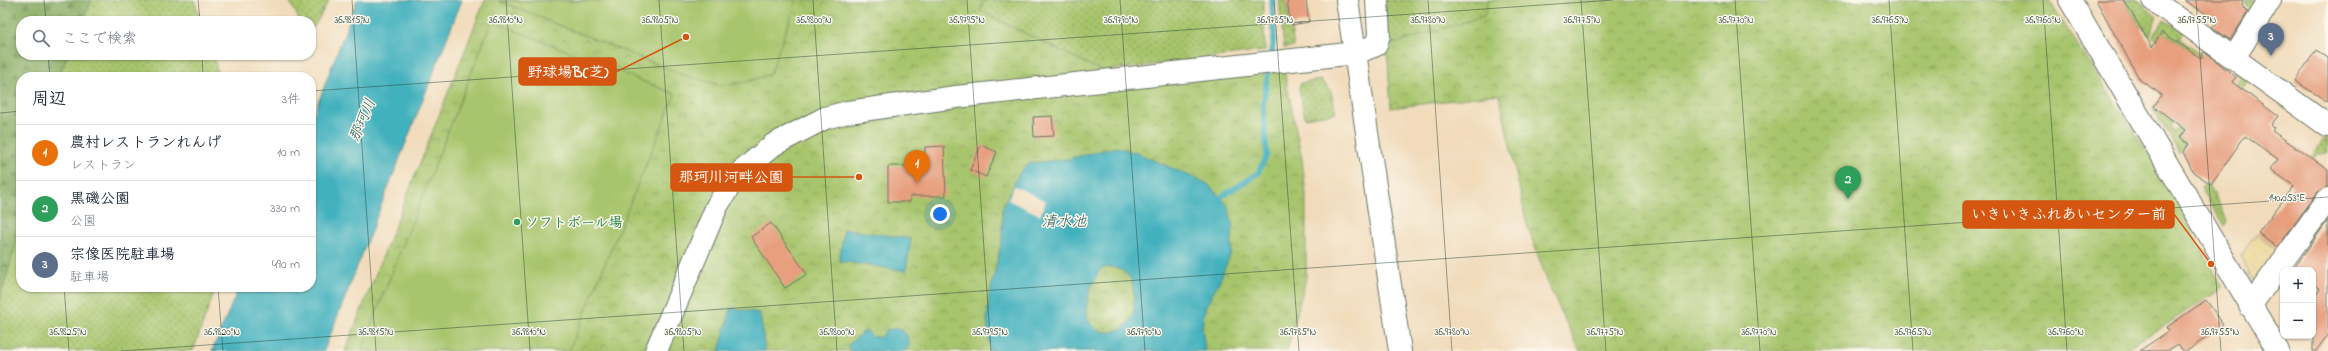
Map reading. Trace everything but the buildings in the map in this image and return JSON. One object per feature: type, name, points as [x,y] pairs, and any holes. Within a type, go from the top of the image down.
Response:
[{"type":"street","points":[[1347,0],[1400,351]]},
{"type":"street","points":[[656,351],[717,206],[735,177],[773,145],[825,118],[848,112],[956,97],[1356,53],[1376,45],[1379,35],[1377,0]]},
{"type":"street","points":[[2070,0],[2278,351]]},
{"type":"street","points":[[2153,0],[2328,126]]},
{"type":"street","points":[[2234,58],[2270,0]]},
{"type":"street","points":[[2250,306],[2328,199]]},
{"type":"green space","points":[[0,0],[92,0],[85,16],[16,16],[16,60],[66,60],[60,72],[16,72],[16,244],[0,298]]},
{"type":"green space","points":[[92,0],[194,0],[199,16],[85,16]]},
{"type":"green space","points":[[289,0],[329,0],[316,23],[316,16],[297,16]]},
{"type":"green space","points":[[485,0],[984,0],[980,11],[1126,83],[1284,70],[1302,159],[1306,195],[1306,278],[1287,351],[345,351]]},
{"type":"green space","points":[[797,0],[770,74],[747,82],[720,85],[686,76],[499,1]]},
{"type":"green space","points":[[984,0],[1263,0],[1265,51],[1101,71],[980,11]]},
{"type":"green space","points":[[1279,0],[1286,0],[1294,47],[1284,48]]},
{"type":"green space","points":[[1384,0],[1489,0],[1485,16],[1387,46]]},
{"type":"green space","points":[[1489,0],[2049,1],[2161,173],[2223,288],[2123,351],[1580,351],[1551,291],[1527,225],[1499,94],[1391,108],[1387,46],[1484,16]]},
{"type":"green space","points":[[2124,0],[2138,0],[2157,16],[2149,36],[2143,26],[2141,28]]},
{"type":"green space","points":[[2246,0],[2260,0],[2253,12],[2246,5]]},
{"type":"green space","points":[[2164,19],[2184,32],[2179,38],[2202,56],[2198,61],[2185,47],[2162,32],[2156,41],[2152,37]]},
{"type":"green space","name":"ソフトボール場","points":[[492,21],[675,94],[569,351],[361,351]]},
{"type":"green space","points":[[66,60],[214,60],[218,72],[60,72]]},
{"type":"green space","points":[[2237,68],[2249,78],[2214,125],[2196,114],[2178,137],[2186,144],[2180,153],[2153,108],[2174,123],[2170,127],[2174,133],[2189,112],[2229,96],[2239,77],[2234,73]]},
{"type":"green space","points":[[1321,80],[1331,91],[1336,113],[1305,118],[1299,88],[1301,83]]},
{"type":"green space","points":[[2328,134],[2328,153],[2317,154],[2301,174],[2299,173]]},
{"type":"green space","points":[[2207,183],[2227,221],[2224,226],[2201,188]]},
{"type":"green space","points":[[16,244],[16,292],[214,292],[193,351],[0,351],[0,298]]},
{"type":"sand","points":[[2257,234],[2280,253],[2256,285],[2240,256]]},
{"type":"water","name":"那珂川","points":[[357,0],[462,0],[324,351],[212,351],[237,292],[316,292],[316,108]]},
{"type":"water","name":"清水池","points":[[1116,147],[1137,153],[1208,184],[1228,206],[1233,226],[1231,253],[1220,280],[1205,308],[1202,327],[1205,351],[990,351],[987,319],[989,296],[1002,240],[1002,208],[1020,172],[1030,163],[1068,159]],"holes":[[[1109,267],[1122,270],[1131,279],[1134,294],[1134,310],[1130,320],[1125,326],[1118,330],[1104,332],[1097,330],[1091,325],[1088,318],[1087,305],[1092,286],[1101,269]]]},
{"type":"water","points":[[844,229],[911,239],[906,271],[839,261]]},
{"type":"water","points":[[731,308],[760,313],[765,351],[719,351]]},
{"type":"water","points":[[898,328],[905,333],[910,345],[905,351],[851,351],[847,346],[866,330],[873,337],[881,337],[886,330]]},
{"type":"pier","points":[[1014,186],[1046,201],[1040,215],[1008,200]]},
{"type":"waterway","points":[[1271,58],[1274,37],[1272,0]]},
{"type":"waterway","points":[[1221,197],[1258,173],[1267,155],[1263,106],[1269,67]]},
{"type":"place","name":"野球場B(芝)","points":[[686,37]]},
{"type":"place","name":"宗像医院駐車場","points":[[2271,56]]},
{"type":"place","name":"那珂川河畔公園","points":[[859,177]]},
{"type":"place","name":"農村レストランれんげ","points":[[917,183]]},
{"type":"place","name":"黒磯公園","points":[[1848,199]]},
{"type":"place","name":"ソフトボール場","points":[[517,222]]},
{"type":"place","name":"いきいきふれあいセンター前","points":[[2211,264]]}]
